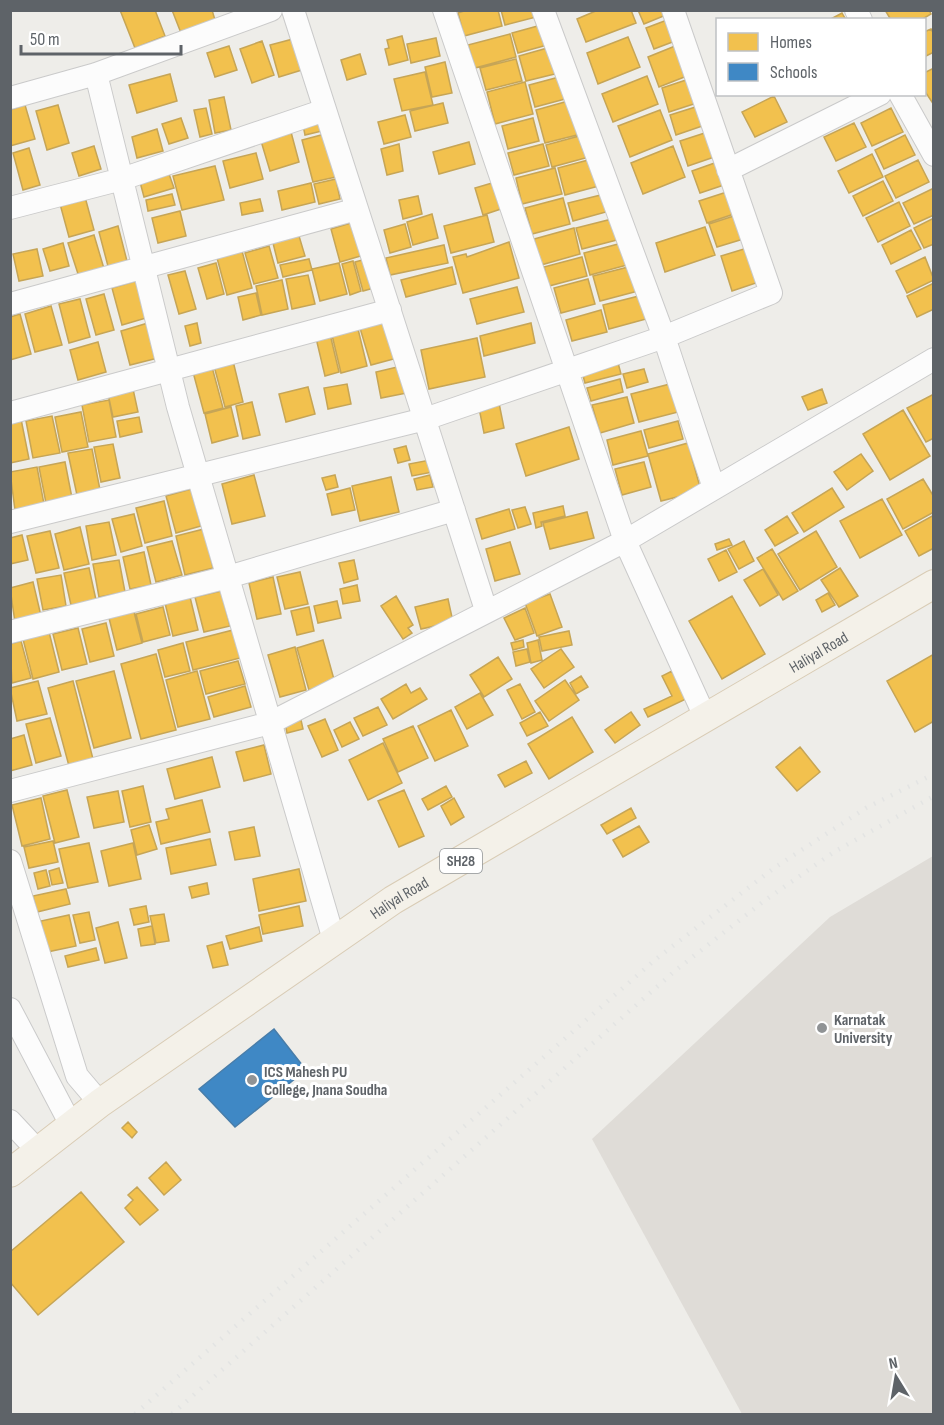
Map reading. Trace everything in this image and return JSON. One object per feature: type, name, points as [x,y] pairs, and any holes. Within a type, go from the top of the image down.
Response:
[{"type":"main road","name":"Haliyal Road","points":[[10,1173],[100,1103],[393,900],[706,719],[933,584]]},
{"type":"street","points":[[10,98],[96,74],[272,10]]},
{"type":"street","points":[[293,10],[486,610]]},
{"type":"street","points":[[444,10],[625,541],[706,719]]},
{"type":"street","points":[[543,10],[664,337],[714,488]]},
{"type":"street","points":[[10,522],[425,419],[664,337],[771,293],[673,10]]},
{"type":"street","points":[[96,74],[169,370],[334,940]]},
{"type":"street","points":[[728,170],[876,96]]},
{"type":"street","points":[[901,96],[933,155]]},
{"type":"street","points":[[10,208],[122,179],[326,110]]},
{"type":"street","points":[[10,304],[357,209]]},
{"type":"street","points":[[10,413],[390,310]]},
{"type":"street","points":[[10,791],[270,723],[486,610],[625,541],[933,359]]},
{"type":"street","points":[[10,632],[228,577],[454,510]]},
{"type":"street","points":[[10,861],[77,1076],[100,1103]]},
{"type":"street","points":[[10,1009],[71,1125]]},
{"type":"street","points":[[10,1121],[38,1151]]},
{"type":"shaded area","name":"Karnatak University","points":[[933,856],[933,1414],[742,1414],[592,1139],[830,917]]},
{"type":"building: Homes","points":[[120,10],[155,10],[165,36],[135,48]]},
{"type":"building: Homes","points":[[172,10],[212,10],[215,20],[181,33]]},
{"type":"building: Homes","points":[[467,10],[498,10],[502,26],[464,36],[458,13]]},
{"type":"building: Homes","points":[[501,10],[539,10],[540,16],[505,25]]},
{"type":"building: Homes","points":[[598,10],[631,10],[636,23],[586,42],[577,19]]},
{"type":"building: Homes","points":[[638,10],[678,10],[644,24]]},
{"type":"building: Homes","points":[[885,10],[929,10],[931,14],[924,18],[890,18]]},
{"type":"building: Homes","points":[[842,13],[845,18],[833,18]]},
{"type":"building: Homes","points":[[675,17],[683,38],[654,49],[646,28]]},
{"type":"building: Homes","points":[[545,24],[551,44],[518,53],[512,33]]},
{"type":"building: Homes","points":[[931,29],[934,34],[934,52],[926,56],[926,31]]},
{"type":"building: Homes","points":[[510,34],[516,57],[475,68],[468,45]]},
{"type":"building: Homes","points":[[402,36],[408,60],[389,65],[385,49],[389,48],[387,40]]},
{"type":"building: Homes","points":[[628,37],[640,67],[598,84],[587,53]]},
{"type":"building: Homes","points":[[436,38],[440,56],[411,63],[407,44]]},
{"type":"building: Homes","points":[[293,39],[302,70],[279,77],[270,45]]},
{"type":"building: Homes","points":[[262,41],[274,75],[252,83],[240,49]]},
{"type":"building: Homes","points":[[685,42],[697,72],[659,87],[648,57]]},
{"type":"building: Homes","points":[[229,46],[237,70],[215,77],[207,53]]},
{"type":"building: Homes","points":[[551,47],[559,73],[526,81],[519,56]]},
{"type":"building: Homes","points":[[360,54],[366,74],[347,80],[341,60]]},
{"type":"building: Homes","points":[[516,59],[522,81],[486,90],[480,68]]},
{"type":"building: Homes","points":[[445,62],[452,93],[432,97],[425,67]]},
{"type":"building: Homes","points":[[934,68],[934,105],[926,93],[926,72]]},
{"type":"building: Homes","points":[[425,72],[433,105],[402,111],[394,79]]},
{"type":"building: Homes","points":[[170,74],[177,101],[137,113],[129,85]]},
{"type":"building: Homes","points":[[563,76],[569,98],[535,107],[529,85]]},
{"type":"building: Homes","points":[[647,76],[658,104],[613,122],[602,94]]},
{"type":"building: Homes","points":[[695,77],[703,101],[669,112],[662,88]]},
{"type":"building: Homes","points":[[525,82],[533,114],[495,124],[487,92]]},
{"type":"building: Homes","points":[[774,96],[787,122],[755,137],[742,112]]},
{"type":"building: Homes","points":[[224,97],[231,130],[215,133],[209,100]]},
{"type":"building: Homes","points":[[572,100],[581,134],[545,143],[536,110]]},
{"type":"building: Homes","points":[[443,103],[448,123],[415,131],[410,111]]},
{"type":"building: Homes","points":[[705,104],[711,123],[676,135],[670,115]]},
{"type":"building: Homes","points":[[25,105],[35,139],[10,146],[10,110]]},
{"type":"building: Homes","points":[[58,105],[69,143],[47,150],[36,111]]},
{"type":"building: Homes","points":[[206,108],[212,134],[200,137],[194,110]]},
{"type":"building: Homes","points":[[891,108],[903,132],[872,146],[861,123]]},
{"type":"building: Homes","points":[[660,110],[672,140],[630,157],[618,126]]},
{"type":"building: Homes","points":[[405,115],[411,137],[384,144],[378,122]]},
{"type":"building: Homes","points":[[181,118],[188,138],[169,144],[162,124]]},
{"type":"building: Homes","points":[[533,118],[539,141],[508,149],[502,126]]},
{"type":"building: Homes","points":[[319,119],[322,131],[305,135],[303,125]]},
{"type":"building: Homes","points":[[854,123],[866,147],[836,161],[824,137]]},
{"type":"building: Homes","points":[[157,129],[163,151],[137,158],[132,137]]},
{"type":"building: Homes","points":[[714,130],[723,154],[688,166],[680,141]]},
{"type":"building: Homes","points":[[291,132],[299,162],[270,171],[261,141]]},
{"type":"building: Homes","points":[[325,134],[336,177],[313,182],[302,140]]},
{"type":"building: Homes","points":[[583,135],[589,157],[552,167],[546,145]]},
{"type":"building: Homes","points":[[905,135],[915,155],[884,169],[875,150]]},
{"type":"building: Homes","points":[[469,142],[475,164],[439,174],[433,152]]},
{"type":"building: Homes","points":[[399,144],[403,171],[387,175],[381,149]]},
{"type":"building: Homes","points":[[543,144],[549,166],[514,175],[508,153]]},
{"type":"building: Homes","points":[[94,146],[101,169],[79,176],[72,153]]},
{"type":"building: Homes","points":[[673,146],[685,177],[643,194],[631,163]]},
{"type":"building: Homes","points":[[29,148],[40,185],[23,190],[13,153]]},
{"type":"building: Homes","points":[[256,153],[263,179],[230,188],[223,161]]},
{"type":"building: Homes","points":[[872,154],[883,177],[849,193],[838,171]]},
{"type":"building: Homes","points":[[592,159],[599,186],[565,195],[558,168]]},
{"type":"building: Homes","points":[[723,160],[730,183],[700,193],[692,171]]},
{"type":"building: Homes","points":[[918,160],[929,182],[896,198],[885,176]]},
{"type":"building: Homes","points":[[215,166],[224,200],[182,210],[173,176]]},
{"type":"building: Homes","points":[[555,168],[562,194],[522,204],[516,178]]},
{"type":"building: Homes","points":[[169,174],[174,188],[144,197],[140,182]]},
{"type":"building: Homes","points":[[336,179],[340,199],[319,204],[314,184]]},
{"type":"building: Homes","points":[[499,181],[507,207],[483,215],[475,188]]},
{"type":"building: Homes","points":[[883,181],[893,201],[863,216],[853,196]]},
{"type":"building: Homes","points":[[311,183],[315,202],[282,210],[278,191]]},
{"type":"building: Homes","points":[[934,188],[934,215],[914,224],[903,203]]},
{"type":"building: Homes","points":[[733,190],[740,212],[707,223],[699,201]]},
{"type":"building: Homes","points":[[609,193],[613,210],[573,221],[568,203]]},
{"type":"building: Homes","points":[[172,194],[175,205],[148,211],[146,200]]},
{"type":"building: Homes","points":[[418,196],[422,214],[403,219],[399,200]]},
{"type":"building: Homes","points":[[85,197],[94,230],[69,237],[60,204]]},
{"type":"building: Homes","points":[[563,198],[570,224],[532,234],[525,208]]},
{"type":"building: Homes","points":[[260,199],[263,211],[242,215],[240,203]]},
{"type":"building: Homes","points":[[899,202],[910,226],[878,242],[866,218]]},
{"type":"building: Homes","points":[[180,211],[186,236],[158,243],[152,218]]},
{"type":"building: Homes","points":[[743,213],[750,237],[717,247],[709,224]]},
{"type":"building: Homes","points":[[432,214],[438,238],[413,245],[407,222]]},
{"type":"building: Homes","points":[[487,215],[494,242],[451,253],[444,226]]},
{"type":"building: Homes","points":[[934,218],[934,244],[924,248],[914,228]]},
{"type":"building: Homes","points":[[612,219],[617,240],[582,249],[576,228]]},
{"type":"building: Homes","points":[[354,222],[364,255],[340,262],[331,229]]},
{"type":"building: Homes","points":[[405,224],[411,247],[390,253],[384,230]]},
{"type":"building: Homes","points":[[118,226],[128,265],[109,270],[99,232]]},
{"type":"building: Homes","points":[[705,227],[715,255],[665,272],[656,243]]},
{"type":"building: Homes","points":[[574,228],[580,254],[541,265],[534,239]]},
{"type":"building: Homes","points":[[911,230],[921,249],[891,264],[882,245]]},
{"type":"building: Homes","points":[[94,235],[105,272],[80,280],[68,243]]},
{"type":"building: Homes","points":[[299,236],[305,256],[278,263],[273,243]]},
{"type":"building: Homes","points":[[509,242],[519,278],[463,293],[453,257],[466,254],[467,257]]},
{"type":"building: Homes","points":[[63,243],[69,266],[50,271],[43,249]]},
{"type":"building: Homes","points":[[622,243],[627,265],[590,275],[584,253]]},
{"type":"building: Homes","points":[[444,245],[448,263],[390,275],[386,258]]},
{"type":"building: Homes","points":[[269,246],[278,278],[254,284],[245,253]]},
{"type":"building: Homes","points":[[754,246],[765,280],[732,291],[721,256]]},
{"type":"building: Homes","points":[[37,249],[43,276],[19,281],[13,254]]},
{"type":"building: Homes","points":[[242,251],[252,288],[227,295],[217,258]]},
{"type":"building: Homes","points":[[582,257],[587,276],[549,286],[544,267]]},
{"type":"building: Homes","points":[[925,257],[934,280],[907,293],[896,271]]},
{"type":"building: Homes","points":[[309,259],[312,270],[283,277],[280,265]]},
{"type":"building: Homes","points":[[366,259],[374,288],[363,291],[355,262]]},
{"type":"building: Homes","points":[[353,261],[361,291],[350,295],[342,264]]},
{"type":"building: Homes","points":[[216,263],[224,294],[207,299],[198,268]]},
{"type":"building: Homes","points":[[339,263],[347,294],[320,301],[312,269]]},
{"type":"building: Homes","points":[[636,265],[642,290],[600,301],[593,276]]},
{"type":"building: Homes","points":[[452,267],[456,284],[406,297],[401,280]]},
{"type":"building: Homes","points":[[185,271],[196,309],[179,314],[168,275]]},
{"type":"building: Homes","points":[[308,275],[315,304],[292,309],[286,279]]},
{"type":"building: Homes","points":[[588,279],[595,304],[561,313],[554,288]]},
{"type":"building: Homes","points":[[282,280],[288,309],[262,315],[256,286]]},
{"type":"building: Homes","points":[[136,281],[146,318],[122,325],[112,288]]},
{"type":"building: Homes","points":[[934,283],[934,309],[917,317],[907,296]]},
{"type":"building: Homes","points":[[517,287],[524,312],[477,324],[470,299]]},
{"type":"building: Homes","points":[[256,293],[261,315],[243,320],[238,297]]},
{"type":"building: Homes","points":[[104,294],[114,330],[96,335],[86,299]]},
{"type":"building: Homes","points":[[639,296],[646,319],[609,329],[603,305]]},
{"type":"building: Homes","points":[[80,299],[90,337],[69,343],[59,304]]},
{"type":"building: Homes","points":[[51,306],[62,345],[35,352],[25,314]]},
{"type":"building: Homes","points":[[601,310],[607,332],[572,341],[566,320]]},
{"type":"building: Homes","points":[[20,314],[31,354],[10,360],[10,317]]},
{"type":"building: Homes","points":[[391,319],[401,357],[371,365],[360,328]]},
{"type":"building: Homes","points":[[148,323],[158,358],[130,365],[121,331]]},
{"type":"building: Homes","points":[[197,323],[201,343],[190,346],[185,326]]},
{"type":"building: Homes","points":[[531,323],[535,343],[484,356],[480,336]]},
{"type":"building: Homes","points":[[358,329],[367,366],[341,373],[332,335]]},
{"type":"building: Homes","points":[[330,334],[339,372],[325,376],[316,338]]},
{"type":"building: Homes","points":[[477,338],[485,377],[429,389],[421,350]]},
{"type":"building: Homes","points":[[98,342],[106,372],[78,380],[70,350]]},
{"type":"building: Homes","points":[[617,359],[621,374],[585,383],[581,368]]},
{"type":"building: Homes","points":[[233,361],[243,402],[225,407],[214,366]]},
{"type":"building: Homes","points":[[406,365],[412,392],[381,398],[376,372]]},
{"type":"building: Homes","points":[[212,367],[223,408],[204,413],[193,372]]},
{"type":"building: Homes","points":[[644,369],[648,382],[627,388],[623,374]]},
{"type":"building: Homes","points":[[620,379],[623,392],[591,401],[587,388]]},
{"type":"building: Homes","points":[[347,384],[351,404],[328,409],[324,388]]},
{"type":"building: Homes","points":[[670,384],[678,412],[639,422],[631,394]]},
{"type":"building: Homes","points":[[308,387],[315,414],[286,422],[279,394]]},
{"type":"building: Homes","points":[[133,389],[138,412],[113,417],[108,394]]},
{"type":"building: Homes","points":[[822,389],[827,403],[808,410],[802,397]]},
{"type":"building: Homes","points":[[934,394],[934,438],[926,442],[907,408]]},
{"type":"building: Homes","points":[[627,397],[634,423],[600,433],[592,405]]},
{"type":"building: Homes","points":[[498,398],[504,428],[484,433],[478,403]]},
{"type":"building: Homes","points":[[109,400],[116,437],[89,442],[82,405]]},
{"type":"building: Homes","points":[[252,402],[260,435],[243,439],[236,406]]},
{"type":"building: Homes","points":[[231,407],[238,436],[212,443],[205,414]]},
{"type":"building: Homes","points":[[903,410],[930,456],[890,480],[863,434]]},
{"type":"building: Homes","points":[[81,412],[88,447],[62,452],[55,417]]},
{"type":"building: Homes","points":[[52,416],[60,453],[33,458],[26,421]]},
{"type":"building: Homes","points":[[139,417],[142,432],[120,437],[117,421]]},
{"type":"building: Homes","points":[[21,419],[29,459],[10,463],[10,421]]},
{"type":"building: Homes","points":[[678,421],[683,439],[649,448],[644,430]]},
{"type":"building: Homes","points":[[569,427],[579,459],[526,476],[516,444]]},
{"type":"building: Homes","points":[[641,431],[648,456],[613,465],[607,440]]},
{"type":"building: Homes","points":[[688,443],[701,491],[661,501],[648,454]]},
{"type":"building: Homes","points":[[113,444],[120,478],[101,482],[94,447]]},
{"type":"building: Homes","points":[[406,446],[410,460],[398,463],[394,449]]},
{"type":"building: Homes","points":[[92,449],[100,490],[77,495],[68,453]]},
{"type":"building: Homes","points":[[861,454],[873,471],[847,490],[834,472]]},
{"type":"building: Homes","points":[[430,460],[433,472],[412,476],[409,464]]},
{"type":"building: Homes","points":[[65,462],[72,498],[46,503],[39,467]]},
{"type":"building: Homes","points":[[644,462],[651,487],[622,495],[615,469]]},
{"type":"building: Homes","points":[[37,467],[44,504],[15,510],[10,472]]},
{"type":"building: Homes","points":[[254,475],[265,516],[232,524],[222,484]]},
{"type":"building: Homes","points":[[335,475],[338,487],[326,490],[322,478]]},
{"type":"building: Homes","points":[[430,475],[433,487],[417,490],[414,479]]},
{"type":"building: Homes","points":[[391,477],[399,512],[360,521],[352,486]]},
{"type":"building: Homes","points":[[923,479],[934,497],[934,512],[903,529],[887,499]]},
{"type":"building: Homes","points":[[350,488],[355,510],[332,515],[327,494]]},
{"type":"building: Homes","points":[[832,488],[844,507],[804,532],[792,513]]},
{"type":"building: Homes","points":[[191,489],[201,526],[176,533],[166,496]]},
{"type":"building: Homes","points":[[882,499],[902,535],[860,558],[840,521]]},
{"type":"building: Homes","points":[[164,501],[172,536],[145,543],[136,508]]},
{"type":"building: Homes","points":[[563,506],[565,516],[541,522],[542,526],[536,528],[533,513]]},
{"type":"building: Homes","points":[[525,507],[531,524],[518,528],[512,510]]},
{"type":"building: Homes","points":[[509,509],[515,529],[482,539],[476,519]]},
{"type":"building: Homes","points":[[587,512],[594,538],[550,549],[543,523]]},
{"type":"building: Homes","points":[[134,514],[142,546],[121,552],[112,519]]},
{"type":"building: Homes","points":[[934,515],[934,548],[919,556],[905,531]]},
{"type":"building: Homes","points":[[787,516],[798,533],[775,546],[765,530]]},
{"type":"building: Homes","points":[[109,522],[116,555],[92,560],[86,526]]},
{"type":"building: Homes","points":[[80,527],[89,564],[64,570],[55,534]]},
{"type":"building: Homes","points":[[204,529],[213,568],[185,575],[176,536]]},
{"type":"building: Homes","points":[[50,531],[59,568],[36,573],[27,536]]},
{"type":"building: Homes","points":[[816,531],[837,567],[800,590],[778,554]]},
{"type":"building: Homes","points":[[22,535],[28,560],[10,564],[10,538]]},
{"type":"building: Homes","points":[[729,539],[732,545],[717,550],[715,544]]},
{"type":"building: Homes","points":[[172,541],[182,575],[156,582],[147,547]]},
{"type":"building: Homes","points":[[744,541],[754,561],[739,569],[728,549]]},
{"type":"building: Homes","points":[[510,542],[520,574],[495,581],[486,549]]},
{"type":"building: Homes","points":[[772,549],[798,591],[783,600],[757,558]]},
{"type":"building: Homes","points":[[726,550],[737,572],[719,581],[708,559]]},
{"type":"building: Homes","points":[[144,552],[151,585],[130,589],[123,557]]},
{"type":"building: Homes","points":[[119,560],[125,592],[99,597],[93,564]]},
{"type":"building: Homes","points":[[354,560],[358,579],[344,583],[339,563]]},
{"type":"building: Homes","points":[[89,568],[96,600],[71,605],[64,573]]},
{"type":"building: Homes","points":[[840,568],[858,596],[839,607],[821,580]]},
{"type":"building: Homes","points":[[763,569],[778,595],[760,606],[744,580]]},
{"type":"building: Homes","points":[[300,572],[308,604],[285,609],[277,577]]},
{"type":"building: Homes","points":[[61,575],[66,606],[43,610],[37,579]]},
{"type":"building: Homes","points":[[273,577],[281,614],[257,619],[249,583]]},
{"type":"building: Homes","points":[[33,582],[41,616],[15,622],[10,588]]},
{"type":"building: Homes","points":[[357,585],[360,601],[343,604],[340,589]]},
{"type":"building: Homes","points":[[221,591],[230,626],[204,632],[195,597]]},
{"type":"building: Homes","points":[[828,593],[835,605],[822,612],[816,600]]},
{"type":"building: Homes","points":[[550,594],[562,627],[537,636],[525,603]]},
{"type":"building: Homes","points":[[396,596],[413,625],[408,628],[412,633],[403,639],[381,606]]},
{"type":"building: Homes","points":[[732,596],[765,654],[722,679],[689,621]]},
{"type":"building: Homes","points":[[190,597],[198,630],[173,636],[165,603]]},
{"type":"building: Homes","points":[[448,599],[453,622],[421,629],[415,607]]},
{"type":"building: Homes","points":[[337,601],[341,618],[318,623],[314,606]]},
{"type":"building: Homes","points":[[163,607],[170,635],[143,642],[136,614]]},
{"type":"building: Homes","points":[[309,607],[314,631],[297,635],[291,611]]},
{"type":"building: Homes","points":[[525,608],[534,633],[515,640],[504,618]]},
{"type":"building: Homes","points":[[134,612],[142,643],[117,650],[109,618]]},
{"type":"building: Homes","points":[[106,623],[114,656],[90,662],[82,629]]},
{"type":"building: Homes","points":[[78,628],[87,664],[62,670],[53,634]]},
{"type":"building: Homes","points":[[233,630],[240,658],[193,670],[186,642]]},
{"type":"building: Homes","points":[[569,631],[572,645],[542,651],[539,637]]},
{"type":"building: Homes","points":[[49,632],[59,672],[33,679],[23,639]]},
{"type":"building: Homes","points":[[323,640],[335,683],[309,690],[297,648]]},
{"type":"building: Homes","points":[[523,640],[524,647],[513,650],[511,643]]},
{"type":"building: Homes","points":[[538,640],[542,660],[531,663],[527,643]]},
{"type":"building: Homes","points":[[21,641],[31,678],[12,683],[10,644]]},
{"type":"building: Homes","points":[[183,643],[190,671],[165,677],[158,650]]},
{"type":"building: Homes","points":[[295,647],[306,690],[280,697],[268,655]]},
{"type":"building: Homes","points":[[527,649],[530,662],[516,666],[513,652]]},
{"type":"building: Homes","points":[[561,649],[574,667],[544,688],[531,669]]},
{"type":"building: Homes","points":[[156,654],[176,730],[141,739],[121,664]]},
{"type":"building: Homes","points":[[934,654],[934,721],[915,732],[887,681]]},
{"type":"building: Homes","points":[[498,657],[512,679],[484,697],[470,675]]},
{"type":"building: Homes","points":[[238,661],[245,684],[206,694],[200,671]]},
{"type":"building: Homes","points":[[114,671],[131,738],[94,748],[76,681]]},
{"type":"building: Homes","points":[[197,671],[210,719],[178,727],[166,680]]},
{"type":"building: Homes","points":[[672,671],[686,699],[648,717],[644,709],[672,696],[662,676]]},
{"type":"building: Homes","points":[[581,676],[588,687],[576,694],[570,683]]},
{"type":"building: Homes","points":[[565,680],[579,700],[549,721],[535,701]]},
{"type":"building: Homes","points":[[38,681],[47,714],[17,721],[10,688]]},
{"type":"building: Homes","points":[[73,681],[93,759],[69,766],[48,688]]},
{"type":"building: Homes","points":[[406,684],[411,693],[420,688],[427,699],[393,719],[381,699]]},
{"type":"building: Homes","points":[[520,684],[535,712],[522,719],[507,690]]},
{"type":"building: Homes","points":[[245,686],[251,707],[214,717],[208,697]]},
{"type":"building: Homes","points":[[480,693],[493,715],[467,729],[455,707]]},
{"type":"building: Homes","points":[[378,707],[387,725],[363,736],[354,718]]},
{"type":"building: Homes","points":[[451,710],[468,746],[435,761],[418,726]]},
{"type":"building: Homes","points":[[540,712],[548,726],[527,736],[520,723]]},
{"type":"building: Homes","points":[[631,712],[640,725],[615,743],[605,730]]},
{"type":"building: Homes","points":[[572,717],[593,752],[549,779],[528,744]]},
{"type":"building: Homes","points":[[50,718],[61,756],[36,763],[26,724]]},
{"type":"building: Homes","points":[[325,719],[338,750],[322,757],[308,726]]},
{"type":"building: Homes","points":[[301,720],[303,729],[287,733],[285,723]]},
{"type":"building: Homes","points":[[350,722],[359,739],[342,747],[334,730]]},
{"type":"building: Homes","points":[[413,726],[428,758],[398,772],[383,739]]},
{"type":"building: Homes","points":[[24,735],[32,765],[10,771],[10,739]]},
{"type":"building: Homes","points":[[383,743],[402,783],[368,800],[349,760]]},
{"type":"building: Homes","points":[[264,745],[271,774],[244,781],[236,752]]},
{"type":"building: Homes","points":[[800,747],[820,772],[797,791],[776,767]]},
{"type":"building: Homes","points":[[212,757],[220,787],[175,799],[167,769]]},
{"type":"building: Homes","points":[[526,761],[532,773],[505,787],[498,775]]},
{"type":"building: Homes","points":[[143,786],[151,822],[130,827],[122,791]]},
{"type":"building: Homes","points":[[446,786],[452,797],[428,810],[422,799]]},
{"type":"building: Homes","points":[[67,790],[79,837],[55,843],[43,796]]},
{"type":"building: Homes","points":[[404,790],[424,836],[399,847],[378,801]]},
{"type":"building: Homes","points":[[118,791],[124,822],[94,828],[87,797]]},
{"type":"building: Homes","points":[[41,798],[50,839],[22,846],[12,805]]},
{"type":"building: Homes","points":[[454,798],[464,817],[451,825],[441,806]]},
{"type":"building: Homes","points":[[202,800],[210,832],[161,844],[156,822],[169,819],[166,809]]},
{"type":"building: Homes","points":[[631,808],[636,818],[607,834],[601,825]]},
{"type":"building: Homes","points":[[149,825],[157,849],[137,855],[131,830]]},
{"type":"building: Homes","points":[[639,826],[649,842],[623,857],[613,840]]},
{"type":"building: Homes","points":[[254,827],[260,856],[235,860],[229,832]]},
{"type":"building: Homes","points":[[210,839],[216,865],[171,874],[166,848]]},
{"type":"building: Homes","points":[[53,841],[58,862],[29,868],[24,847]]},
{"type":"building: Homes","points":[[89,843],[98,882],[68,888],[59,849]]},
{"type":"building: Homes","points":[[133,843],[141,879],[109,886],[101,851]]},
{"type":"building: Homes","points":[[59,868],[63,883],[52,885],[49,871]]},
{"type":"building: Homes","points":[[299,869],[306,901],[259,911],[253,879]]},
{"type":"building: Homes","points":[[46,870],[50,886],[38,889],[34,873]]},
{"type":"building: Homes","points":[[207,883],[209,894],[192,898],[189,887]]},
{"type":"building: Homes","points":[[66,889],[70,904],[37,912],[33,896]]},
{"type":"building: Homes","points":[[146,906],[149,922],[134,925],[130,909]]},
{"type":"building: Homes","points":[[299,906],[303,926],[263,934],[259,915]]},
{"type":"building: Homes","points":[[89,912],[95,940],[80,943],[73,915]]},
{"type":"building: Homes","points":[[164,914],[169,941],[156,943],[150,916]]},
{"type":"building: Homes","points":[[69,915],[76,946],[47,952],[41,921]]},
{"type":"building: Homes","points":[[118,922],[127,958],[105,963],[96,928]]},
{"type":"building: Homes","points":[[152,926],[155,944],[141,946],[138,929]]},
{"type":"building: Homes","points":[[259,927],[262,941],[230,949],[226,936]]},
{"type":"building: Homes","points":[[222,942],[228,965],[213,968],[207,946]]},
{"type":"building: Homes","points":[[96,948],[99,960],[68,967],[65,956]]},
{"type":"building: Homes","points":[[128,1122],[137,1132],[132,1138],[122,1128]]},
{"type":"building: Homes","points":[[166,1162],[181,1180],[164,1195],[149,1178]]},
{"type":"building: Homes","points":[[137,1187],[158,1210],[140,1225],[125,1208],[133,1200],[128,1195]]},
{"type":"building: Homes","points":[[81,1192],[124,1242],[38,1315],[10,1282],[10,1252]]},
{"type":"building: Schools","name":"ICS Mahesh PU College, Jnana Soudha","points":[[274,1029],[306,1070],[235,1127],[199,1089]]},
{"type":"railway","points":[[135,1414],[656,959],[774,868],[866,808],[934,774]]},
{"type":"railway","points":[[172,1414],[676,970],[764,901],[834,852],[934,796]]},
{"type":"place","name":"Karnatak University","points":[[822,1028]]},
{"type":"place","name":"ICS Mahesh PU College, Jnana Soudha","points":[[252,1080]]}]
